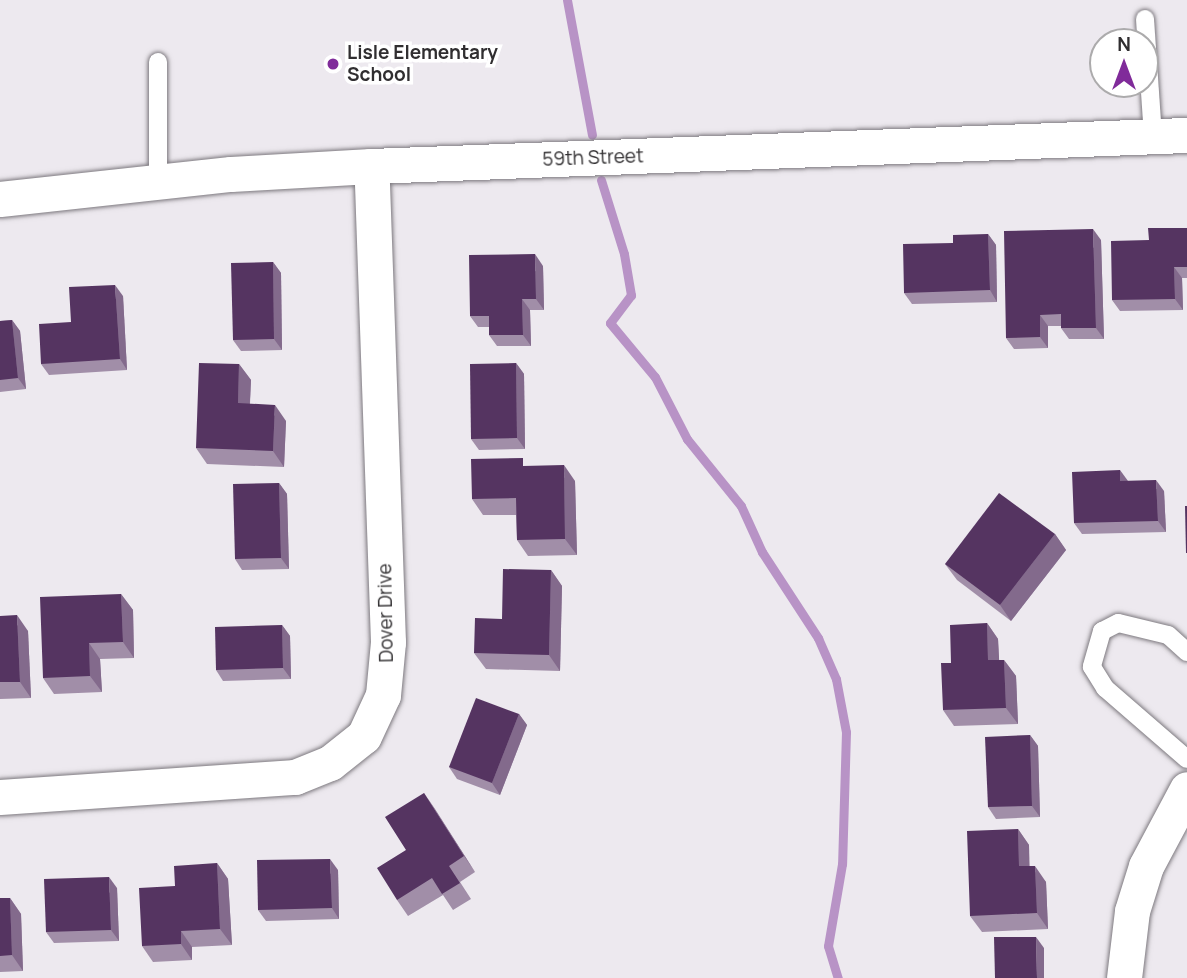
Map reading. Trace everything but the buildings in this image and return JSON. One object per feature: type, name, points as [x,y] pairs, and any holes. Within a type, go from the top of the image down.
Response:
[{"type":"street","name":"59th Street","points":[[0,199],[158,181],[372,166],[1170,136]]},
{"type":"street","name":"Dover Drive","points":[[0,797],[295,777],[349,752],[375,717],[385,686],[388,642],[372,166]]},
{"type":"street","points":[[1124,978],[1132,911],[1146,866],[1187,789]]},
{"type":"lane","points":[[1145,19],[1170,136]]},
{"type":"lane","points":[[158,62],[158,181]]},
{"type":"lane","points":[[1187,652],[1168,635],[1118,623],[1102,631],[1092,667],[1105,688],[1187,759]]},
{"type":"waterway","points":[[567,0],[592,135]]},
{"type":"waterway","points":[[601,180],[624,254],[631,295],[610,323],[655,377],[687,439],[741,506],[762,552],[818,638],[836,679],[846,732],[842,864],[828,946],[838,978]]},
{"type":"place","name":"Lisle Elementary School","points":[[333,64]]}]
